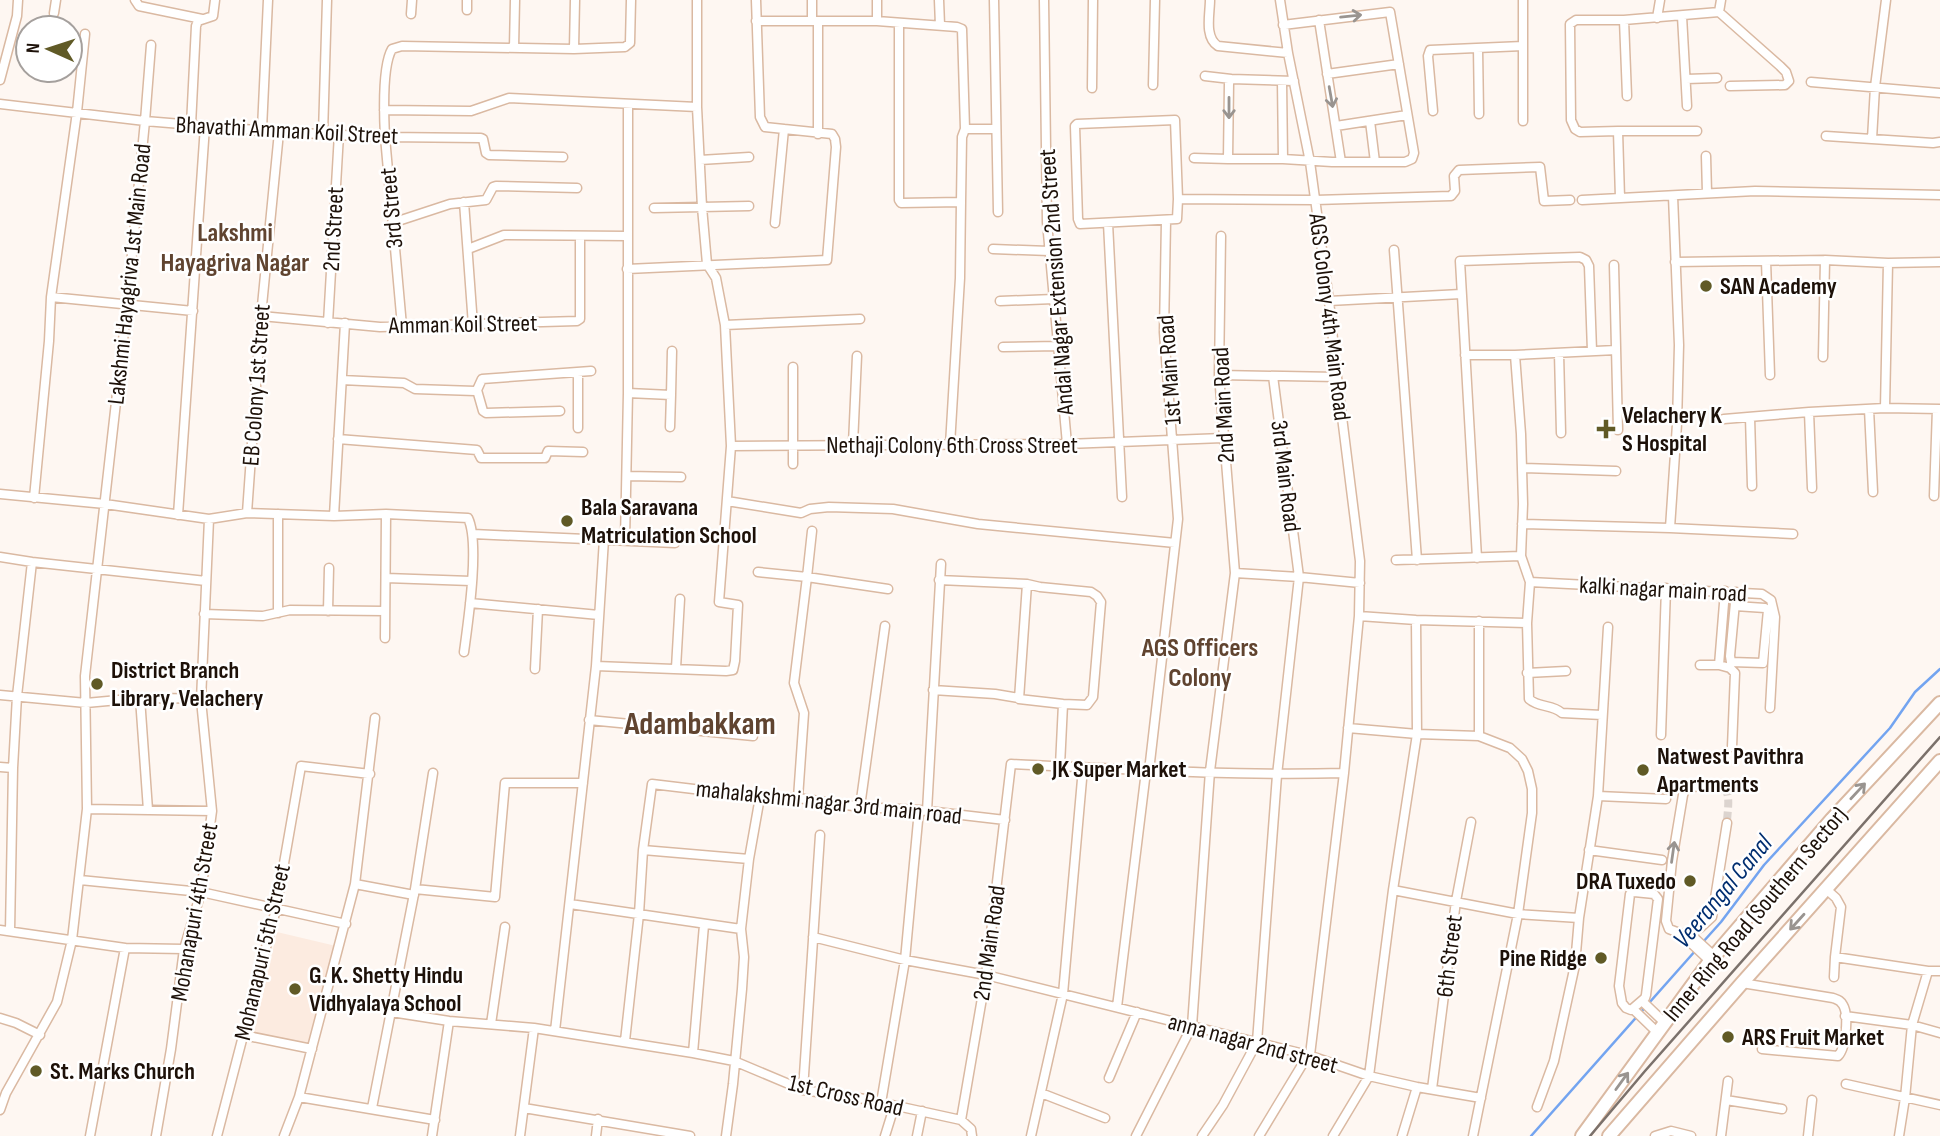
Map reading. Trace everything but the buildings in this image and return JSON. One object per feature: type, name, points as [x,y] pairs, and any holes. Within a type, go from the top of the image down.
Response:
[{"type":"main road","name":"Inner Ring Road (Southern Sector)","points":[[1588,1134],[1709,955],[1940,703]]},
{"type":"main road","name":"Inner Ring Road (Southern Sector)","points":[[1609,1136],[1940,761]]},
{"type":"street","points":[[0,80],[17,16],[18,0]]},
{"type":"street","points":[[54,13],[55,0]]},
{"type":"street","points":[[135,0],[139,6],[199,21],[213,16],[215,0]]},
{"type":"street","points":[[262,129],[268,0]]},
{"type":"street","points":[[323,134],[327,0]]},
{"type":"street","points":[[411,14],[412,0]]},
{"type":"street","points":[[467,0],[467,10]]},
{"type":"street","points":[[515,0],[514,48],[574,49],[628,46],[631,38],[631,0]]},
{"type":"street","points":[[574,49],[575,0]]},
{"type":"street","points":[[596,666],[733,670],[738,604],[719,601],[731,446],[725,325],[716,278],[707,264],[702,207],[697,107],[697,0]]},
{"type":"street","points":[[627,269],[827,260],[835,139],[832,134],[765,127],[760,117],[756,0]]},
{"type":"street","points":[[812,0],[818,134]]},
{"type":"street","points":[[877,0],[877,21]]},
{"type":"street","points":[[939,0],[940,25]]},
{"type":"street","points":[[994,0],[998,212]]},
{"type":"street","name":"Andal Nagar Extension 2nd Street","points":[[1044,0],[1047,222],[1067,444]]},
{"type":"street","points":[[1092,88],[1093,0]]},
{"type":"street","points":[[1153,85],[1155,0]]},
{"type":"street","points":[[1210,0],[1210,36],[1213,43],[1218,46],[1288,52],[1280,0]]},
{"type":"street","points":[[1522,0],[1523,121]]},
{"type":"street","points":[[1657,18],[1660,0]]},
{"type":"street","points":[[1719,12],[1721,0]]},
{"type":"street","points":[[1872,139],[1875,87],[1886,0]]},
{"type":"street","points":[[1194,158],[1310,162],[1405,162],[1412,159],[1414,153],[1390,12],[1283,25]]},
{"type":"street","points":[[1697,131],[1580,132],[1571,120],[1570,24],[1576,20],[1624,20],[1719,12],[1780,66],[1789,81],[1785,85],[1730,86]]},
{"type":"street","points":[[1682,16],[1687,106]]},
{"type":"street","points":[[1319,20],[1341,162]]},
{"type":"street","points":[[1624,20],[1628,96]]},
{"type":"street","points":[[191,125],[199,21]]},
{"type":"street","points":[[756,21],[877,21],[957,27],[963,32],[965,129],[962,137],[960,278],[950,445]]},
{"type":"street","points":[[898,24],[899,200],[901,203],[961,202]]},
{"type":"street","points":[[34,498],[51,298],[85,34]]},
{"type":"street","name":"Lakshmi Hayagriva 1st Main Road","points":[[0,1110],[6,1093],[57,1002],[72,940],[88,809],[85,676],[127,305],[150,45]]},
{"type":"street","name":"3rd Street","points":[[402,326],[384,137],[388,59],[392,49],[402,46],[514,48]]},
{"type":"street","points":[[1433,111],[1428,57],[1430,50],[1523,46]]},
{"type":"street","points":[[1478,48],[1479,114]]},
{"type":"street","name":"AGS Colony 4th Main Road","points":[[1288,52],[1310,162],[1360,561],[1359,616],[1344,773],[1309,1055]]},
{"type":"street","points":[[1327,74],[1399,64]]},
{"type":"street","points":[[1205,76],[1294,81]]},
{"type":"street","points":[[1686,79],[1717,78]]},
{"type":"street","points":[[1228,159],[1231,79]]},
{"type":"street","points":[[1282,81],[1283,159]]},
{"type":"street","points":[[1811,82],[1940,93]]},
{"type":"street","points":[[384,110],[471,111],[509,98],[697,107]]},
{"type":"street","name":"Bhavathi Amman Koil Street","points":[[0,104],[205,126],[384,137],[481,138],[484,139],[486,153],[489,155],[564,157]]},
{"type":"street","points":[[625,540],[628,104]]},
{"type":"street","points":[[1336,126],[1406,115]]},
{"type":"street","points":[[1175,120],[1178,199],[1177,219],[1108,228],[1082,225],[1079,222],[1075,126],[1175,120]]},
{"type":"street","points":[[1370,121],[1375,162]]},
{"type":"street","points":[[178,515],[205,126]]},
{"type":"street","points":[[775,223],[784,129]]},
{"type":"street","points":[[965,129],[996,129]]},
{"type":"street","name":"EB Colony 1st Street","points":[[247,513],[278,131]]},
{"type":"street","points":[[1618,131],[1620,198]]},
{"type":"street","name":"2nd Street","points":[[328,323],[339,134]]},
{"type":"street","points":[[1826,136],[1940,142]]},
{"type":"street","points":[[1706,156],[1707,193]]},
{"type":"street","points":[[700,160],[749,157]]},
{"type":"street","points":[[1178,199],[1315,200],[1453,195],[1454,176],[1459,170],[1540,167],[1544,201],[1570,200]]},
{"type":"street","points":[[392,223],[450,204],[486,200],[496,186],[577,188]]},
{"type":"street","points":[[1582,200],[1755,191],[1940,195]]},
{"type":"street","points":[[1670,528],[1678,371],[1673,196]]},
{"type":"street","points":[[464,202],[473,325]]},
{"type":"street","points":[[654,208],[748,206]]},
{"type":"street","name":"1st Main Road","points":[[1116,1007],[1178,519],[1164,332],[1166,221]]},
{"type":"street","points":[[1108,228],[1122,497]]},
{"type":"street","points":[[468,249],[504,235],[627,236]]},
{"type":"street","name":"Amman Koil Street","points":[[261,316],[380,327],[580,321],[580,236]]},
{"type":"street","name":"2nd Main Road","points":[[1192,1026],[1210,771],[1235,573],[1219,375],[1221,236]]},
{"type":"street","points":[[993,249],[1049,251]]},
{"type":"street","points":[[1394,250],[1417,560]]},
{"type":"street","points":[[1477,558],[1460,261],[1580,257],[1586,260],[1589,266],[1592,351]]},
{"type":"street","points":[[1824,357],[1825,260]]},
{"type":"street","points":[[1766,261],[1770,375]]},
{"type":"street","points":[[1675,262],[1940,262]]},
{"type":"street","points":[[1885,408],[1888,263]]},
{"type":"street","points":[[1614,265],[1618,430]]},
{"type":"street","points":[[1329,301],[1461,294]]},
{"type":"street","points":[[51,298],[193,311]]},
{"type":"street","points":[[1000,300],[1054,299]]},
{"type":"street","points":[[725,325],[860,319]]},
{"type":"street","points":[[334,516],[345,323]]},
{"type":"street","points":[[1003,347],[1058,346]]},
{"type":"street","points":[[1465,355],[1616,350]]},
{"type":"street","points":[[670,427],[672,351]]},
{"type":"street","points":[[1559,353],[1560,433]]},
{"type":"street","points":[[1515,355],[1522,468],[1521,556],[1530,582],[1527,623],[1530,699],[1535,704],[1557,708],[1562,713],[1602,715]]},
{"type":"street","points":[[853,444],[857,356]]},
{"type":"street","points":[[793,367],[793,464]]},
{"type":"street","points":[[560,411],[486,414],[477,390],[482,379],[591,371]]},
{"type":"street","points":[[578,428],[579,373]]},
{"type":"street","points":[[1219,375],[1336,377]]},
{"type":"street","name":"3rd Main Road","points":[[1257,1042],[1277,775],[1299,577],[1273,376]]},
{"type":"street","points":[[342,380],[404,383],[415,389],[477,390]]},
{"type":"street","points":[[628,393],[671,395]]},
{"type":"street","points":[[1724,419],[1885,408],[1938,410],[1934,496]]},
{"type":"street","points":[[1870,409],[1873,492]]},
{"type":"street","points":[[1809,412],[1812,488]]},
{"type":"street","points":[[1750,417],[1752,486]]},
{"type":"street","name":"Nethaji Colony 6th Cross Street","points":[[731,446],[1067,444],[1223,438]]},
{"type":"street","points":[[338,439],[477,450],[481,457],[545,458],[548,451],[583,452]]},
{"type":"street","points":[[1522,468],[1616,471]]},
{"type":"street","points":[[626,476],[681,477]]},
{"type":"street","points":[[0,494],[105,504],[209,519],[247,513],[334,516],[386,514],[468,518],[473,534],[470,603],[464,652]]},
{"type":"street","points":[[727,501],[801,513],[829,507],[893,509],[978,524],[1175,543]]},
{"type":"street","points":[[278,514],[278,613]]},
{"type":"street","points":[[385,638],[386,514]]},
{"type":"street","name":"Mohanapuri 4th Street","points":[[156,1136],[184,950],[201,892],[212,811],[201,699],[209,519]]},
{"type":"street","points":[[1522,524],[1793,534]]},
{"type":"street","points":[[798,797],[804,713],[794,683],[812,531]]},
{"type":"street","points":[[473,534],[675,543]]},
{"type":"street","points":[[555,1031],[596,666],[604,539]]},
{"type":"street","points":[[1396,560],[1521,556]]},
{"type":"street","points":[[0,557],[206,581]]},
{"type":"street","points":[[10,931],[13,768],[32,562]]},
{"type":"street","points":[[881,1103],[905,960],[923,811],[940,564]]},
{"type":"street","points":[[328,611],[329,568]]},
{"type":"street","points":[[758,572],[888,589]]},
{"type":"street","points":[[1235,573],[1360,583]]},
{"type":"street","points":[[386,578],[471,581]]},
{"type":"street","points":[[933,690],[1087,705],[1093,697],[1101,602],[1091,592],[1027,584],[939,580]]},
{"type":"street","name":"kalki nagar main road","points":[[1530,582],[1725,591],[1764,596],[1771,600],[1775,617],[1770,639],[1770,708]]},
{"type":"street","points":[[1019,698],[1027,584]]},
{"type":"street","points":[[1661,735],[1666,588]]},
{"type":"street","points":[[1719,665],[1725,591]]},
{"type":"street","points":[[1735,606],[1768,610],[1770,639],[1763,663],[1731,662],[1735,606],[1736,592]]},
{"type":"street","points":[[1763,608],[1764,596]]},
{"type":"street","points":[[676,668],[680,599]]},
{"type":"street","points":[[470,603],[599,615]]},
{"type":"street","points":[[536,668],[538,609]]},
{"type":"street","points":[[204,614],[263,616],[290,610],[385,611]]},
{"type":"street","points":[[1359,616],[1527,623]]},
{"type":"street","points":[[1333,1136],[1369,1076],[1417,734],[1416,620]]},
{"type":"street","points":[[1479,621],[1479,736]]},
{"type":"street","points":[[860,807],[884,626]]},
{"type":"street","points":[[1537,1107],[1554,1061],[1574,965],[1598,796],[1608,627]]},
{"type":"street","points":[[1700,665],[1719,665],[1730,668],[1735,673],[1732,747]]},
{"type":"street","points":[[1527,673],[1566,671]]},
{"type":"street","points":[[0,695],[86,703],[140,698],[253,699]]},
{"type":"street","points":[[140,698],[148,810]]},
{"type":"street","points":[[1063,704],[1060,766],[1277,775],[1344,773]]},
{"type":"street","points":[[284,1136],[299,1097],[355,884],[375,718]]},
{"type":"street","points":[[589,720],[753,736]]},
{"type":"street","points":[[1348,728],[1479,736],[1510,748],[1522,759],[1528,771],[1532,789],[1532,813],[1518,914],[1473,1136]]},
{"type":"street","name":"2nd Main Road","points":[[961,1120],[986,975],[1011,764],[1060,766]]},
{"type":"street","name":"Mohanapuri 5th Street","points":[[217,1136],[275,909],[301,766],[370,774]]},
{"type":"street","points":[[0,767],[13,768]]},
{"type":"street","points":[[1031,1136],[1063,994],[1083,768]]},
{"type":"street","points":[[372,1108],[415,892],[433,773]]},
{"type":"street","points":[[355,884],[415,892],[495,897],[505,783],[583,783]]},
{"type":"street","name":"mahalakshmi nagar 3rd main road","points":[[643,850],[652,784],[1005,820]]},
{"type":"street","points":[[1725,788],[1691,787],[1685,790],[1683,795],[1672,860],[1666,921],[1669,929],[1687,933],[1700,928],[1712,916],[1727,823]]},
{"type":"street","points":[[1598,796],[1666,799]]},
{"type":"street","points":[[726,1136],[744,957],[741,929],[760,797]]},
{"type":"street","points":[[88,809],[212,811]]},
{"type":"street","name":"6th Street","points":[[1432,1090],[1456,901],[1471,822]]},
{"type":"street","points":[[803,1090],[820,835]]},
{"type":"street","points":[[625,1041],[643,850],[749,859]]},
{"type":"street","points":[[1589,850],[1662,860]]},
{"type":"street","points":[[80,880],[201,892],[346,924]]},
{"type":"street","points":[[1826,888],[1841,907],[1834,978]]},
{"type":"street","points":[[1393,890],[1518,914],[1579,918]]},
{"type":"street","points":[[1634,892],[1651,894],[1658,899],[1646,1005],[1661,1028],[1628,1009],[1620,1000],[1619,986],[1630,894],[1634,892]]},
{"type":"street","points":[[570,904],[741,929]]},
{"type":"street","points":[[693,1053],[704,925]]},
{"type":"street","points":[[491,1024],[505,927]]},
{"type":"street","points":[[0,930],[125,948],[184,950]]},
{"type":"street","points":[[1687,933],[1709,955]]},
{"type":"street","name":"anna nagar 2nd street","points":[[813,937],[905,960],[1025,984],[1309,1055],[1369,1076],[1481,1098]]},
{"type":"street","points":[[90,1136],[125,948]]},
{"type":"street","points":[[1835,957],[1940,971]]},
{"type":"street","points":[[1899,1136],[1912,1025],[1928,971]]},
{"type":"street","points":[[1742,984],[1833,998],[1842,1003],[1845,1009],[1843,1052],[1838,1056],[1762,1049]]},
{"type":"street","points":[[1638,1014],[1646,1005]]},
{"type":"street","name":"1st Cross Road","points":[[391,1012],[449,1021],[534,1028],[693,1053],[734,1061],[803,1090],[865,1099],[961,1120]]},
{"type":"street","points":[[1109,1078],[1137,1012]]},
{"type":"street","points":[[1845,1016],[1912,1025],[1940,1033]]},
{"type":"street","points":[[0,1018],[40,1035]]},
{"type":"street","points":[[432,1136],[449,1021]]},
{"type":"street","points":[[1136,1136],[1192,1026]]},
{"type":"street","points":[[520,1136],[534,1028]]},
{"type":"street","points":[[243,1035],[312,1049]]},
{"type":"street","points":[[1202,1136],[1223,1105],[1257,1042]]},
{"type":"street","points":[[1259,1136],[1309,1055]]},
{"type":"street","points":[[1721,1136],[1728,1082]]},
{"type":"street","points":[[1846,1084],[1940,1105]]},
{"type":"street","points":[[1402,1136],[1417,1087]]},
{"type":"street","points":[[1041,1093],[1105,1118]]},
{"type":"street","points":[[299,1097],[435,1120]]},
{"type":"street","points":[[1726,1100],[1782,1109]]},
{"type":"street","points":[[1808,1136],[1812,1100]]},
{"type":"street","points":[[885,1136],[894,1107]]},
{"type":"street","points":[[524,1108],[598,1119],[653,1133],[690,1136]]},
{"type":"street","points":[[917,1136],[922,1111]]},
{"type":"street","points":[[596,1136],[598,1119]]},
{"type":"street","points":[[961,1120],[971,1129],[972,1136]]},
{"type":"street","points":[[1655,1135],[1671,1131],[1690,1136]]},
{"type":"shaded area","name":"G. K. Shetty Hindu Vidhyalaya School","points":[[277,932],[336,946],[311,1048],[254,1033]]},
{"type":"waterway","name":"Veerangal Canal","points":[[1703,942],[1764,865],[1890,728],[1915,692],[1940,669]]},
{"type":"waterway","name":"Veerangal Canal","points":[[1531,1136],[1696,950]]},
{"type":"tunnel","points":[[1725,788],[1728,801],[1727,823]]},
{"type":"railway","points":[[1590,1136],[1940,737]]},
{"type":"place","name":"SAN Academy","points":[[1706,286]]},
{"type":"place","name":"Velachery K S Hospital","points":[[1606,429]]},
{"type":"place","name":"Bala Saravana Matriculation School","points":[[567,521]]},
{"type":"place","name":"District Branch Library, Velachery","points":[[97,684]]},
{"type":"place","name":"JK Super Market","points":[[1038,769]]},
{"type":"place","name":"Natwest Pavithra Apartments","points":[[1643,770]]},
{"type":"place","name":"DRA Tuxedo","points":[[1690,881]]},
{"type":"place","name":"Pine Ridge","points":[[1601,958]]},
{"type":"place","name":"G. K. Shetty Hindu Vidhyalaya School","points":[[295,989]]},
{"type":"place","name":"ARS Fruit Market","points":[[1728,1037]]},
{"type":"place","name":"St. Marks Church","points":[[36,1071]]},
{"type":"district","name":"Lakshmi Hayagriva Nagar","points":[[235,247]]},
{"type":"district","name":"AGS Officers Colony","points":[[1200,662]]},
{"type":"district","name":"Adambakkam","points":[[700,723]]}]
